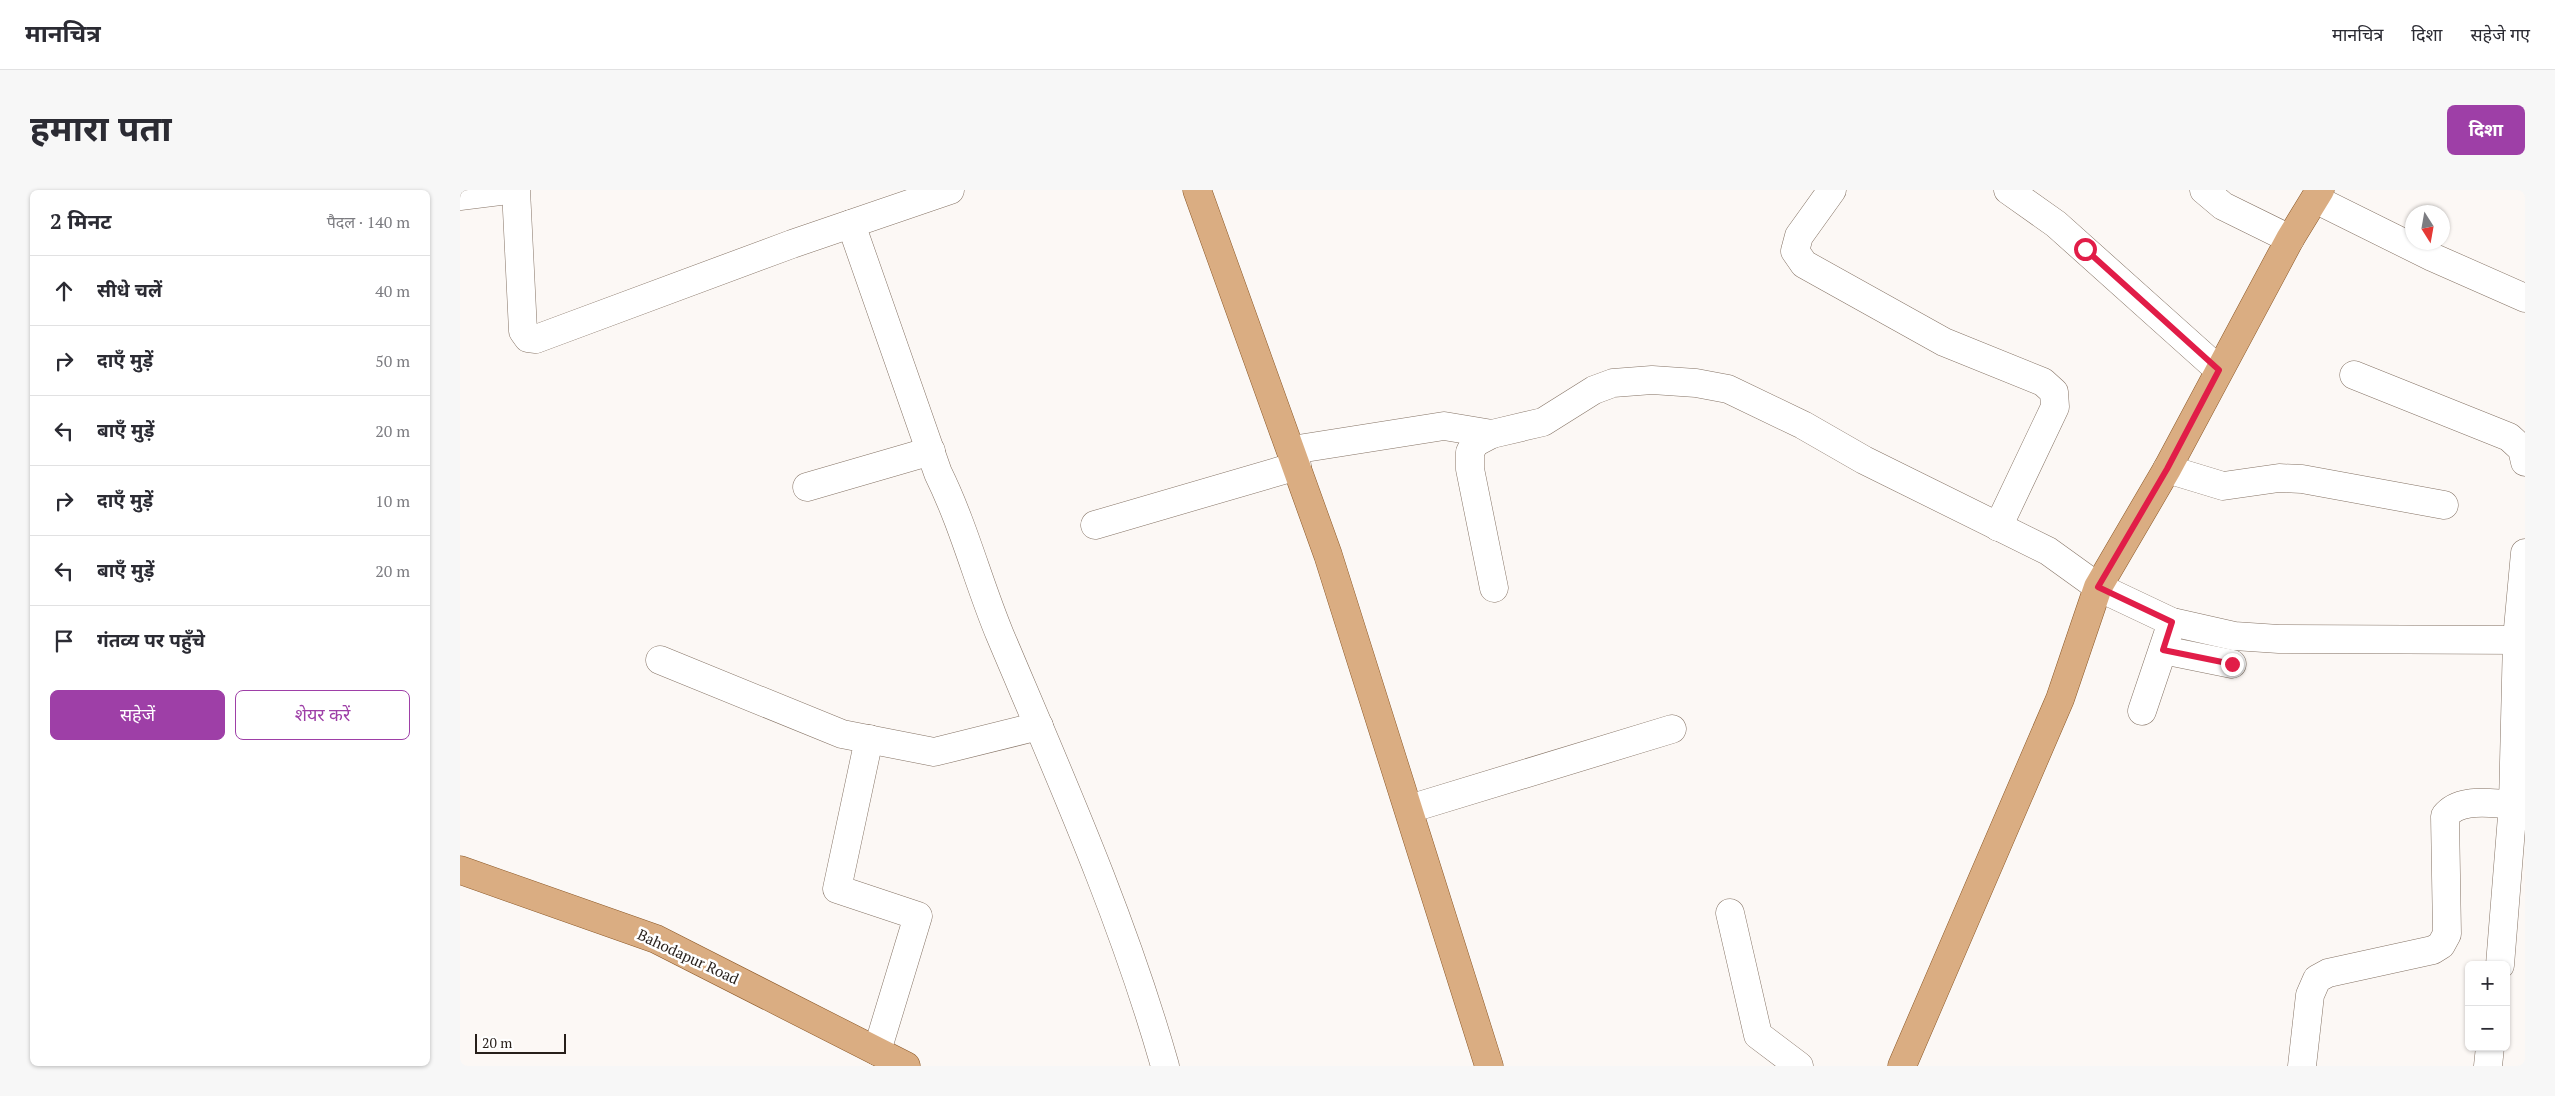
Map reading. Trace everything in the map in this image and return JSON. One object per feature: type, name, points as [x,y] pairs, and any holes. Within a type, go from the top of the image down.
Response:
[{"type":"main road","points":[[1197,190],[1328,555],[1489,1066]]},
{"type":"main road","points":[[1902,1066],[2060,699],[2098,587],[2167,469],[2290,239],[2317,194]]},
{"type":"main road","name":"Bahodapur Road","points":[[460,870],[656,939],[906,1066]]},
{"type":"street","points":[[460,196],[508,190]]},
{"type":"street","points":[[516,190],[523,331],[528,338],[536,339],[851,224],[950,190]]},
{"type":"street","points":[[1832,190],[1799,236],[1795,251],[1804,264],[1944,342],[2043,382],[2054,392],[2055,407],[1998,528]]},
{"type":"street","points":[[2204,190],[2223,206],[2290,239]]},
{"type":"street","points":[[2013,191],[2056,224],[2219,370]]},
{"type":"street","points":[[2317,194],[2432,257],[2525,298]]},
{"type":"street","points":[[851,224],[938,473],[957,512],[992,616],[1071,801],[1152,1019],[1165,1066]]},
{"type":"street","points":[[2354,375],[2509,437],[2522,449],[2525,462]]},
{"type":"street","points":[[1494,588],[1470,460],[1470,452],[1475,443],[1492,434],[1543,422],[1594,390],[1613,383],[1652,380],[1696,383],[1728,389],[1803,425],[1864,460],[1998,528],[2048,551],[2098,587],[2172,622],[2234,636],[2279,639],[2521,640]]},
{"type":"street","points":[[1096,525],[1294,458],[1444,426],[1492,434]]},
{"type":"street","points":[[807,487],[931,451]]},
{"type":"street","points":[[2167,469],[2223,486],[2279,478],[2302,479],[2444,505]]},
{"type":"street","points":[[2500,961],[2513,804],[2525,553]]},
{"type":"street","points":[[2142,712],[2172,622]]},
{"type":"street","points":[[2163,650],[2232,664]]},
{"type":"street","points":[[660,660],[842,734],[934,752],[1038,726]]},
{"type":"street","points":[[1409,809],[1672,729]]},
{"type":"street","points":[[868,739],[837,889],[918,916],[877,1051]]},
{"type":"street","points":[[2302,1066],[2310,995],[2317,979],[2328,973],[2433,950],[2441,945],[2447,934],[2445,816],[2451,808],[2464,804],[2513,804]]},
{"type":"street","points":[[1730,913],[1758,1035],[1799,1066]]},
{"type":"street","points":[[2488,1066],[2490,1051]]},
{"type":"route","points":[[2085,249],[2219,370],[2167,469],[2098,587],[2172,622],[2163,650],[2232,664]]}]
